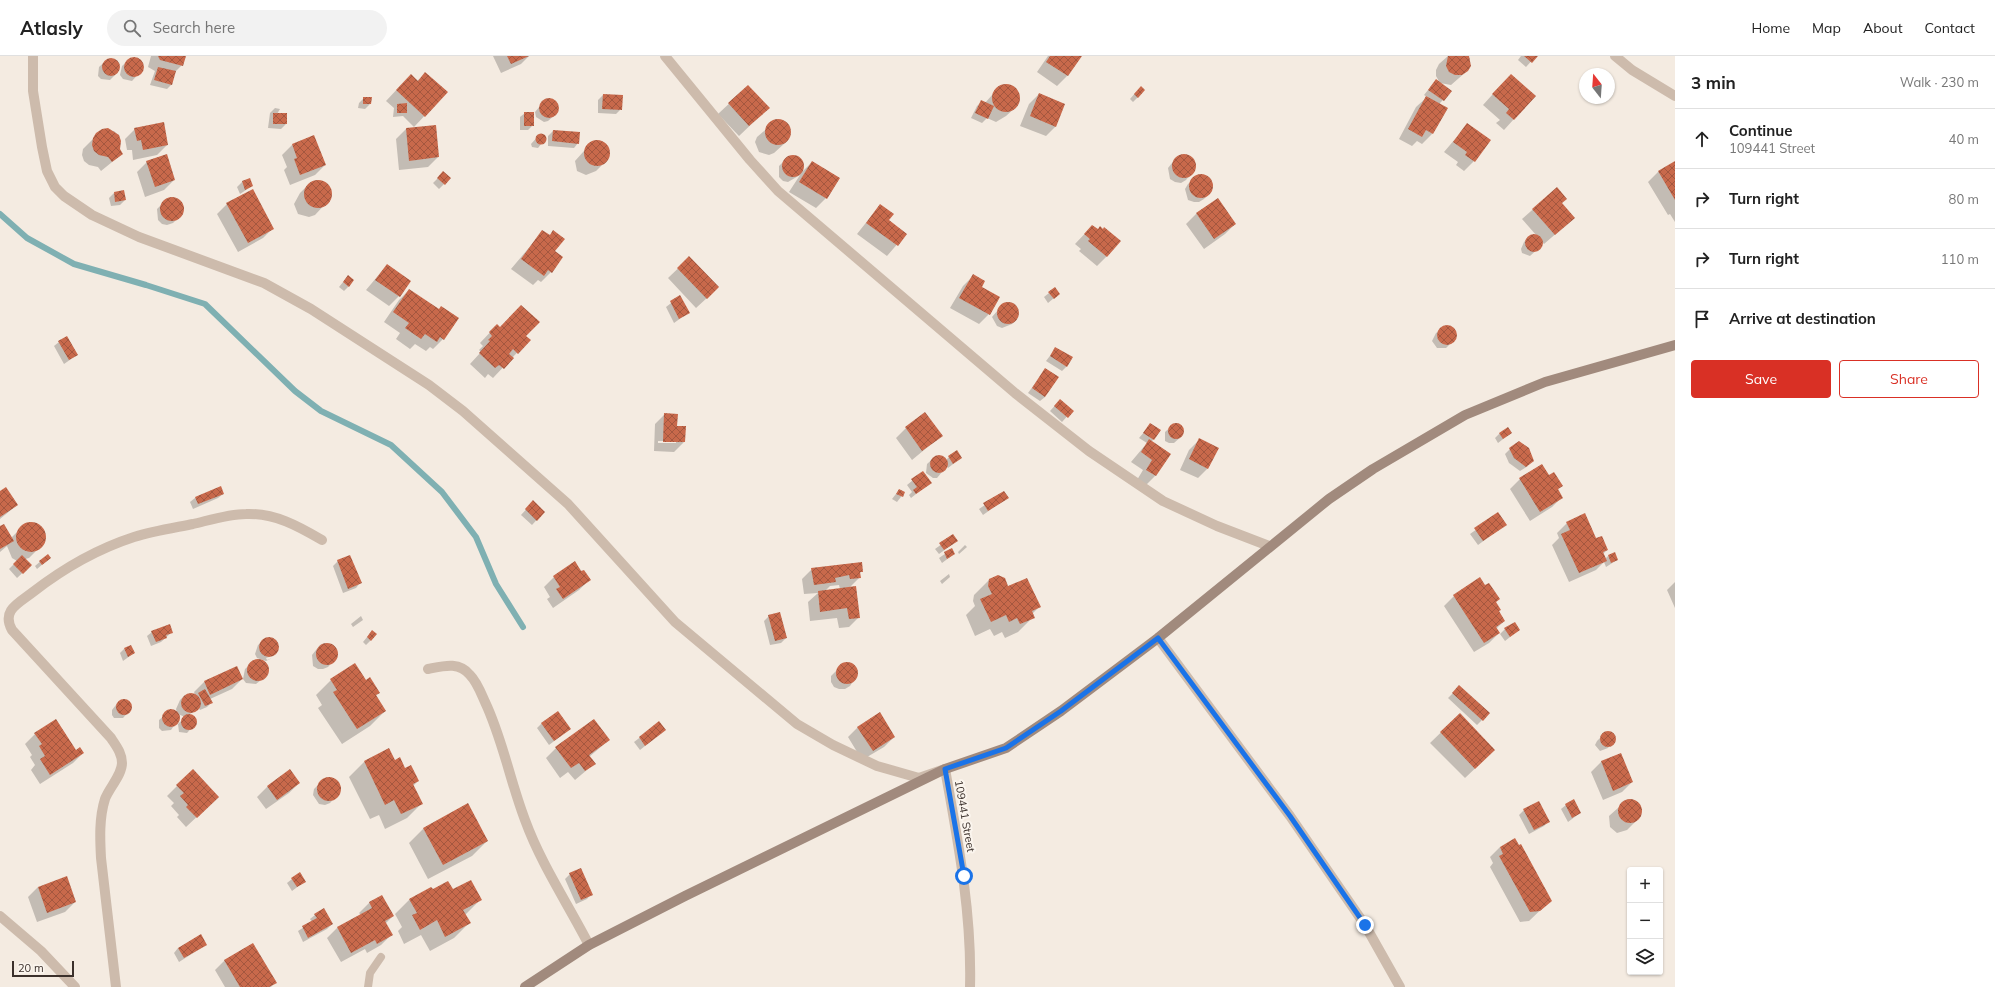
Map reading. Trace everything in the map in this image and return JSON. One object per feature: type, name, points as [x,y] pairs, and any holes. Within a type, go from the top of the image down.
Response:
[{"type":"street","points":[[33,56],[33,91],[47,170],[55,187],[64,196],[92,215],[139,237],[264,283],[311,309],[429,385],[463,411],[568,504],[675,622],[797,724],[833,745],[877,766],[919,778],[1006,748],[1061,711],[1158,638],[1269,546],[1329,499],[1367,473],[1465,415],[1545,382],[1675,345]]},
{"type":"street","points":[[665,56],[750,160],[778,191],[1015,394],[1089,451],[1163,500],[1217,526],[1269,546]]},
{"type":"street","points":[[1615,56],[1632,70],[1675,96]]},
{"type":"street","points":[[116,987],[101,858],[100,836],[105,800],[122,765],[121,758],[110,738],[12,630],[8,622],[8,615],[13,607],[56,574],[93,552],[134,536],[246,514],[265,515],[293,523],[322,540]]},
{"type":"street","points":[[1158,638],[1290,816],[1365,925],[1400,987]]},
{"type":"street","points":[[428,669],[448,664],[460,667],[470,675],[481,692],[494,719],[525,820],[540,854],[589,945]]},
{"type":"street","points":[[525,987],[589,945],[945,769]]},
{"type":"street","name":"109441 Street","points":[[945,769],[964,876],[970,987]]},
{"type":"street","points":[[0,916],[41,952],[76,987]]},
{"type":"lane","points":[[368,987],[370,973],[381,957]]},
{"type":"building","points":[[158,56],[186,56],[183,66],[160,60]]},
{"type":"building","points":[[507,56],[529,56],[511,64]]},
{"type":"building","points":[[1050,56],[1082,56],[1068,76],[1046,62]]},
{"type":"building","points":[[1448,56],[1469,56],[1471,66],[1468,71],[1462,75],[1455,75],[1449,72],[1446,66]]},
{"type":"building","points":[[1524,56],[1538,56],[1532,63]]},
{"type":"building","points":[[134,57],[141,60],[144,67],[141,74],[134,77],[127,74],[124,67],[127,60]]},
{"type":"building","points":[[107,58],[115,58],[120,63],[118,74],[115,76],[107,76],[102,71],[102,63]]},
{"type":"building","points":[[158,67],[176,71],[172,85],[154,80]]},
{"type":"building","points":[[425,72],[448,92],[425,117],[396,90],[411,74],[418,81]]},
{"type":"building","points":[[1511,74],[1536,96],[1514,120],[1506,113],[1509,109],[1492,94]]},
{"type":"building","points":[[1436,79],[1452,91],[1444,101],[1428,90]]},
{"type":"building","points":[[1006,84],[1016,88],[1020,98],[1016,108],[1006,112],[996,108],[992,98],[996,88]]},
{"type":"building","points":[[748,85],[770,108],[749,126],[728,103]]},
{"type":"building","points":[[1141,86],[1145,90],[1138,98],[1134,94]]},
{"type":"building","points":[[1039,93],[1065,104],[1056,127],[1030,116]]},
{"type":"building","points":[[603,94],[623,95],[622,110],[602,109]]},
{"type":"building","points":[[1426,96],[1448,108],[1433,134],[1426,130],[1422,137],[1408,129]]},
{"type":"building","points":[[363,97],[372,97],[371,104],[363,104]]},
{"type":"building","points":[[549,98],[556,101],[559,108],[556,115],[549,118],[542,115],[539,108],[542,101]]},
{"type":"building","points":[[981,100],[994,106],[988,119],[975,113]]},
{"type":"building","points":[[407,103],[407,113],[397,113],[397,104]]},
{"type":"building","points":[[524,112],[534,112],[534,126],[524,126]]},
{"type":"building","points":[[273,113],[287,113],[287,124],[273,124]]},
{"type":"building","points":[[778,119],[787,123],[791,132],[787,141],[778,145],[769,141],[765,132],[769,123]]},
{"type":"building","points":[[164,122],[168,145],[143,150],[141,140],[137,141],[134,128]]},
{"type":"building","points":[[1467,123],[1491,140],[1475,162],[1465,155],[1467,152],[1453,142]]},
{"type":"building","points":[[436,125],[439,157],[409,161],[406,128]]},
{"type":"building","points":[[108,128],[119,135],[121,141],[120,149],[123,154],[112,162],[108,157],[99,155],[94,151],[92,145],[93,138],[96,133],[102,129]]},
{"type":"building","points":[[553,130],[580,132],[579,144],[552,141]]},
{"type":"building","points":[[541,133],[545,135],[547,139],[545,143],[541,145],[537,143],[535,139],[537,135]]},
{"type":"building","points":[[314,135],[326,165],[300,175],[294,159],[297,158],[292,144]]},
{"type":"building","points":[[597,140],[606,144],[610,153],[606,162],[597,166],[588,162],[584,153],[588,144]]},
{"type":"building","points":[[167,154],[175,180],[155,187],[146,161]]},
{"type":"building","points":[[1184,154],[1189,155],[1195,161],[1195,171],[1189,177],[1184,178],[1179,177],[1173,171],[1172,166],[1173,161],[1179,155]]},
{"type":"building","points":[[793,155],[801,158],[804,166],[801,174],[793,177],[785,174],[782,166],[785,158]]},
{"type":"building","points":[[812,161],[840,178],[827,199],[799,182]]},
{"type":"building","points":[[1675,161],[1675,200],[1658,171]]},
{"type":"building","points":[[443,171],[451,178],[445,185],[437,178]]},
{"type":"building","points":[[1201,174],[1209,178],[1213,186],[1209,194],[1201,198],[1193,194],[1189,186],[1193,178]]},
{"type":"building","points":[[250,178],[253,186],[245,190],[242,181]]},
{"type":"building","points":[[318,180],[328,184],[332,194],[328,204],[318,208],[308,204],[304,194],[308,184]]},
{"type":"building","points":[[1557,187],[1567,199],[1562,203],[1575,218],[1555,235],[1532,209]]},
{"type":"building","points":[[253,189],[274,229],[248,243],[226,203]]},
{"type":"building","points":[[124,190],[126,200],[115,202],[114,192]]},
{"type":"building","points":[[172,197],[180,201],[184,209],[180,217],[172,221],[164,217],[160,209],[164,201]]},
{"type":"building","points":[[1218,198],[1236,224],[1214,239],[1196,213]]},
{"type":"building","points":[[880,204],[894,214],[889,220],[907,234],[898,246],[866,223]]},
{"type":"building","points":[[1092,225],[1098,229],[1100,226],[1103,229],[1104,227],[1121,241],[1107,257],[1088,241],[1090,239],[1084,234]]},
{"type":"building","points":[[542,230],[550,235],[553,230],[565,239],[555,251],[563,257],[552,273],[548,270],[544,276],[521,259]]},
{"type":"building","points":[[1534,234],[1540,237],[1543,243],[1540,249],[1534,252],[1528,249],[1525,243],[1528,237]]},
{"type":"building","points":[[689,256],[719,287],[707,299],[677,268]]},
{"type":"building","points":[[387,264],[411,281],[400,297],[375,280]]},
{"type":"building","points":[[973,274],[985,281],[982,287],[1000,297],[990,315],[959,298]]},
{"type":"building","points":[[348,275],[354,280],[349,287],[343,282]]},
{"type":"building","points":[[1055,287],[1060,294],[1054,299],[1048,292]]},
{"type":"building","points":[[409,289],[439,309],[441,306],[459,318],[444,340],[440,337],[437,342],[425,334],[421,339],[405,328],[409,323],[393,312]]},
{"type":"building","points":[[680,295],[690,313],[679,319],[670,301]]},
{"type":"building","points":[[1008,302],[1016,305],[1019,313],[1016,321],[1008,324],[1000,321],[997,313],[1000,305]]},
{"type":"building","points":[[521,305],[540,322],[526,336],[531,340],[518,354],[513,349],[509,354],[514,358],[504,369],[499,365],[495,368],[479,353],[490,341],[488,340],[492,336],[489,332],[497,324],[500,327]]},
{"type":"building","points":[[1447,325],[1454,328],[1457,335],[1454,342],[1447,345],[1440,342],[1437,335],[1440,328]]},
{"type":"building","points":[[67,336],[78,355],[69,360],[58,341]]},
{"type":"building","points":[[1055,347],[1073,357],[1067,367],[1050,356]]},
{"type":"building","points":[[1045,368],[1059,377],[1045,397],[1032,388]]},
{"type":"building","points":[[1060,399],[1074,411],[1068,418],[1054,406]]},
{"type":"building","points":[[925,412],[943,436],[922,451],[905,427]]},
{"type":"building","points":[[664,413],[678,414],[677,426],[686,426],[685,442],[663,442]]},
{"type":"building","points":[[1150,423],[1161,430],[1154,440],[1143,433]]},
{"type":"building","points":[[1173,423],[1179,423],[1184,428],[1182,437],[1179,439],[1173,439],[1168,434],[1168,428]]},
{"type":"building","points":[[1508,427],[1512,433],[1503,439],[1499,433]]},
{"type":"building","points":[[1199,438],[1219,448],[1208,469],[1189,459]]},
{"type":"building","points":[[1149,439],[1171,454],[1156,476],[1146,470],[1152,460],[1141,452]]},
{"type":"building","points":[[1519,441],[1529,448],[1534,461],[1526,467],[1514,458],[1509,448]]},
{"type":"building","points":[[957,450],[962,458],[953,464],[948,456]]},
{"type":"building","points":[[935,455],[943,455],[948,460],[946,471],[943,473],[935,473],[930,468],[930,460]]},
{"type":"building","points":[[1542,464],[1549,475],[1554,472],[1563,486],[1558,489],[1563,498],[1540,512],[1519,478]]},
{"type":"building","points":[[923,471],[932,483],[916,494],[913,490],[917,487],[911,479]]},
{"type":"building","points":[[221,486],[224,494],[198,504],[195,497]]},
{"type":"building","points":[[6,487],[18,505],[0,517],[0,491]]},
{"type":"building","points":[[899,489],[905,492],[903,497],[896,494]]},
{"type":"building","points":[[1004,491],[1009,498],[988,511],[983,503]]},
{"type":"building","points":[[533,500],[545,512],[537,521],[525,509]]},
{"type":"building","points":[[1498,512],[1507,525],[1483,541],[1474,528]]},
{"type":"building","points":[[1585,513],[1596,538],[1602,536],[1608,550],[1603,552],[1607,561],[1579,573],[1561,534],[1570,530],[1566,522]]},
{"type":"building","points":[[31,522],[41,527],[46,537],[41,547],[31,552],[21,547],[16,537],[21,527]]},
{"type":"building","points":[[4,524],[14,541],[0,549],[0,526]]},
{"type":"building","points":[[953,534],[958,541],[944,550],[939,543]]},
{"type":"building","points":[[952,548],[955,554],[947,559],[944,552]]},
{"type":"building","points":[[1615,552],[1618,560],[1611,563],[1608,555]]},
{"type":"building","points":[[48,554],[51,558],[42,565],[39,561]]},
{"type":"building","points":[[22,555],[32,565],[23,574],[13,564]]},
{"type":"building","points":[[350,555],[362,583],[348,589],[337,560]]},
{"type":"building","points":[[575,561],[581,571],[584,570],[591,580],[563,599],[556,589],[560,587],[553,576]]},
{"type":"building","points":[[862,562],[863,572],[860,572],[861,578],[850,579],[849,575],[835,578],[836,582],[814,585],[811,568]]},
{"type":"building","points":[[998,575],[1005,578],[1008,586],[1027,578],[1041,607],[1032,611],[1035,618],[1020,624],[1017,618],[1009,622],[1006,615],[991,622],[980,599],[992,594],[988,586],[989,579]]},
{"type":"building","points":[[1480,577],[1485,585],[1489,583],[1500,599],[1496,602],[1505,621],[1496,627],[1500,633],[1484,643],[1453,595]]},
{"type":"building","points":[[856,586],[860,618],[849,619],[847,608],[820,612],[818,591]]},
{"type":"building","points":[[780,612],[787,638],[775,641],[768,615]]},
{"type":"building","points":[[1515,622],[1520,630],[1510,637],[1504,628]]},
{"type":"building","points":[[170,624],[173,633],[166,635],[167,638],[156,642],[151,631]]},
{"type":"building","points":[[372,630],[377,634],[371,641],[367,637]]},
{"type":"building","points":[[269,637],[276,640],[279,647],[276,654],[269,657],[262,654],[259,647],[262,640]]},
{"type":"building","points":[[327,643],[335,646],[338,654],[335,662],[327,665],[319,662],[316,654],[319,646]]},
{"type":"building","points":[[131,645],[135,653],[128,657],[124,648]]},
{"type":"building","points":[[258,659],[262,660],[268,666],[268,674],[262,680],[258,681],[254,680],[248,674],[247,670],[248,666],[254,660]]},
{"type":"building","points":[[843,662],[851,662],[858,669],[858,677],[851,684],[843,684],[836,677],[836,669]]},
{"type":"building","points":[[355,663],[366,680],[370,677],[380,693],[376,695],[386,711],[357,729],[333,692],[337,690],[330,679]]},
{"type":"building","points":[[237,666],[243,679],[210,695],[204,681]]},
{"type":"building","points":[[1459,685],[1490,713],[1483,721],[1452,693]]},
{"type":"building","points":[[205,689],[213,703],[205,706],[198,693]]},
{"type":"building","points":[[191,693],[198,696],[201,703],[198,710],[191,713],[184,710],[181,703],[184,696]]},
{"type":"building","points":[[124,699],[130,701],[132,707],[130,713],[124,715],[118,713],[116,707],[118,701]]},
{"type":"building","points":[[171,709],[175,710],[179,714],[179,722],[175,726],[171,727],[167,726],[163,722],[162,718],[163,714],[167,710]]},
{"type":"building","points":[[558,711],[571,729],[554,741],[541,723]]},
{"type":"building","points":[[880,712],[895,737],[873,751],[857,727]]},
{"type":"building","points":[[1460,713],[1495,750],[1475,769],[1440,732]]},
{"type":"building","points":[[189,714],[196,719],[197,722],[192,729],[189,730],[182,725],[181,722],[186,715]]},
{"type":"building","points":[[56,719],[76,750],[80,747],[84,753],[50,775],[40,759],[45,756],[39,746],[42,744],[34,733]]},
{"type":"building","points":[[594,719],[610,740],[589,755],[596,764],[585,771],[579,763],[571,768],[555,747]]},
{"type":"building","points":[[659,721],[666,730],[645,746],[639,737]]},
{"type":"building","points":[[1608,731],[1615,736],[1616,739],[1611,746],[1608,747],[1601,742],[1600,739],[1605,732]]},
{"type":"building","points":[[389,748],[395,760],[400,757],[405,768],[411,765],[419,781],[413,784],[423,804],[401,814],[394,800],[385,805],[364,761]]},
{"type":"building","points":[[1621,753],[1633,782],[1613,791],[1601,761]]},
{"type":"building","points":[[193,769],[219,797],[197,818],[186,807],[188,805],[180,796],[184,793],[176,785]]},
{"type":"building","points":[[290,769],[300,783],[277,800],[267,786]]},
{"type":"building","points":[[329,777],[337,781],[341,789],[337,797],[329,801],[321,797],[317,789],[321,781]]},
{"type":"building","points":[[1574,799],[1581,813],[1572,818],[1565,804]]},
{"type":"building","points":[[1630,799],[1639,802],[1642,811],[1639,820],[1630,823],[1621,820],[1618,811],[1621,802]]},
{"type":"building","points":[[1539,801],[1550,822],[1534,830],[1523,809]]},
{"type":"building","points":[[468,803],[488,841],[443,865],[423,828]]},
{"type":"building","points":[[1515,838],[1519,845],[1521,844],[1552,901],[1540,911],[1530,912],[1499,856],[1503,854],[1500,847]]},
{"type":"building","points":[[581,868],[593,895],[581,900],[569,873]]},
{"type":"building","points":[[300,872],[306,882],[297,887],[291,878]]},
{"type":"building","points":[[67,876],[76,902],[47,913],[38,887]]},
{"type":"building","points":[[471,880],[482,900],[463,910],[471,923],[445,937],[437,920],[420,930],[412,915],[417,913],[409,899],[431,887],[433,889],[448,881],[453,889]]},
{"type":"building","points":[[382,895],[394,916],[385,921],[393,935],[377,944],[375,940],[351,953],[337,927],[372,908],[369,902]]},
{"type":"building","points":[[324,908],[333,924],[308,938],[302,926],[317,918],[314,914]]},
{"type":"building","points":[[201,934],[207,945],[184,958],[178,948]]},
{"type":"building","points":[[253,943],[277,983],[269,987],[240,987],[224,960]]},
{"type":"waterway","points":[[0,214],[27,238],[74,264],[205,304],[295,391],[321,411],[391,445],[442,492],[476,537],[496,584],[523,627]]},
{"type":"route","points":[[964,876],[945,769],[1006,748],[1061,711],[1158,638],[1290,816],[1365,925]]}]
